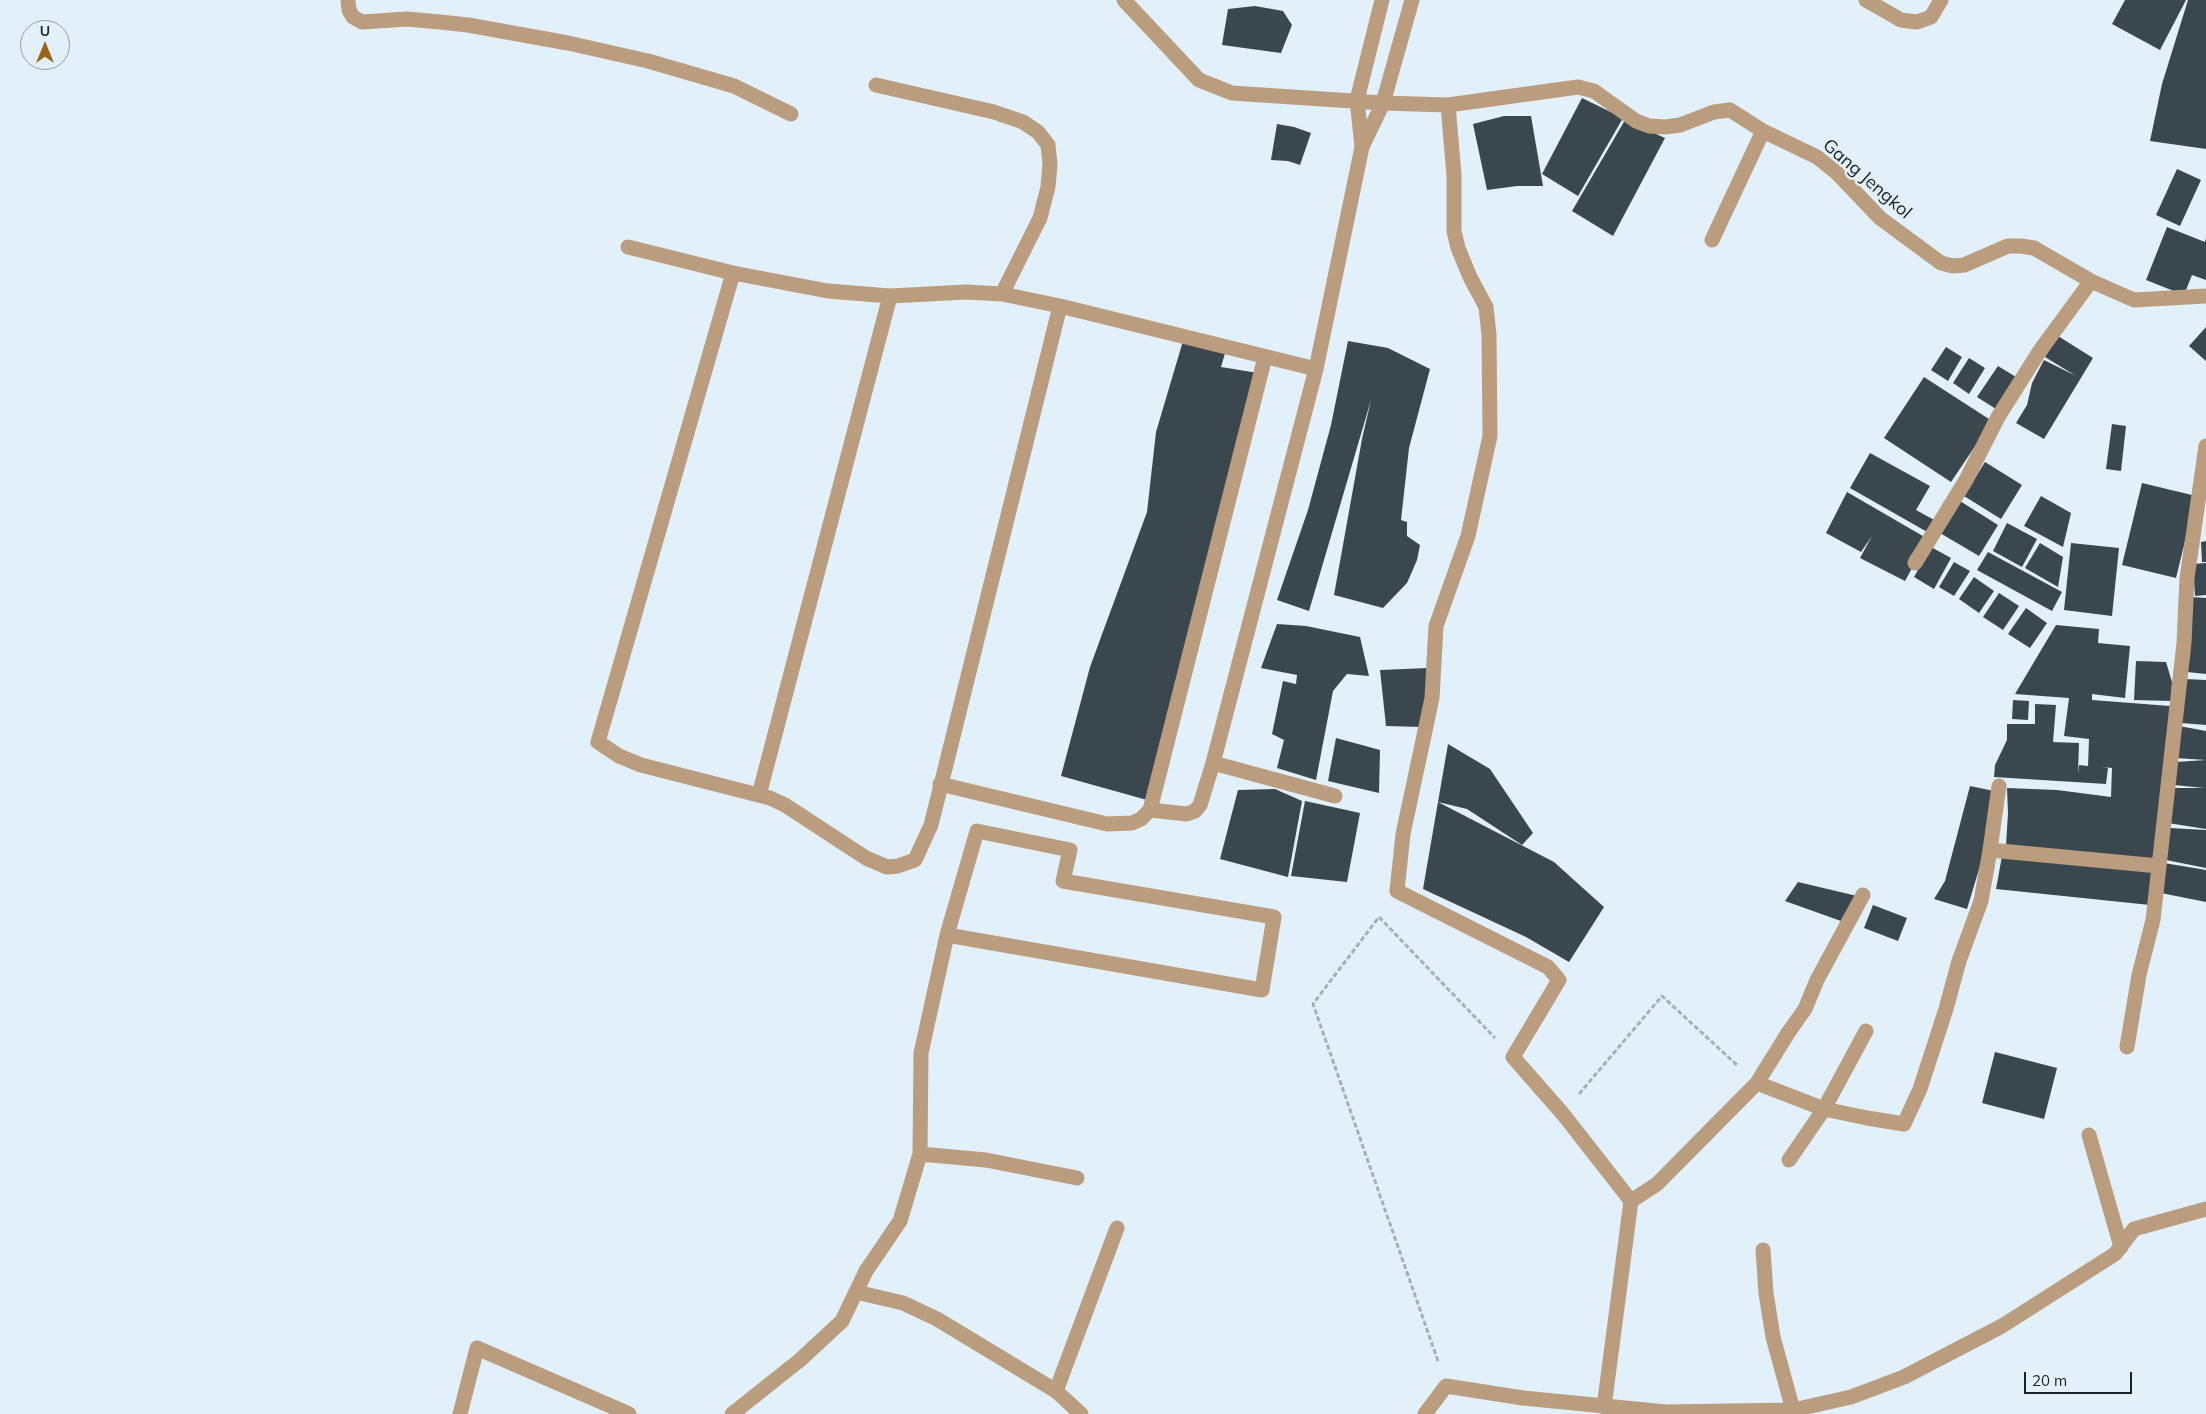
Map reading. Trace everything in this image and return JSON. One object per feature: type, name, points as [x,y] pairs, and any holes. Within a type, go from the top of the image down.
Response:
[{"type":"street","points":[[348,0],[349,10],[353,17],[362,22],[407,20],[440,22],[468,25],[568,43],[662,65],[734,86],[791,114]]},
{"type":"street","name":"Gang Jengkol","points":[[1124,0],[1199,80],[1232,93],[1357,100],[1383,104],[1448,105],[1578,87],[1594,91],[1636,121],[1649,126],[1665,127],[1680,125],[1714,112],[1730,110],[1763,131],[1817,157],[1837,173],[1880,218],[1941,263],[1953,266],[1964,265],[2008,246],[2021,246],[2034,248],[2091,282],[2134,300],[2206,296]]},
{"type":"street","points":[[1362,147],[1357,100],[1382,0]]},
{"type":"street","points":[[1150,810],[1188,814],[1195,811],[1200,805],[1213,763],[1316,369],[1362,147],[1383,104],[1412,0]]},
{"type":"street","points":[[1866,0],[1901,20],[1917,22],[1931,17],[1941,0]]},
{"type":"street","points":[[876,85],[994,112],[1023,122],[1038,132],[1048,146],[1050,164],[1048,187],[1040,218],[1002,294]]},
{"type":"street","points":[[1448,105],[1454,175],[1454,231],[1458,248],[1470,277],[1486,307],[1489,335],[1490,436],[1468,536],[1436,626],[1432,698],[1403,834],[1397,891],[1548,968],[1559,980],[1513,1057],[1563,1114],[1631,1201],[1604,1407]]},
{"type":"street","points":[[1712,240],[1763,131]]},
{"type":"street","points":[[628,247],[733,273],[828,291],[890,296],[966,292],[1002,294],[1060,306],[1316,369]]},
{"type":"street","points":[[733,273],[598,742],[619,756],[641,765],[759,795],[785,805],[866,858],[887,867],[898,866],[915,860],[931,825],[1060,306]]},
{"type":"street","points":[[1915,563],[1936,529],[1941,517],[1966,480],[1998,417],[2039,352],[2091,282]]},
{"type":"street","points":[[759,795],[890,296]]},
{"type":"street","points":[[940,784],[1107,824],[1132,823],[1141,819],[1150,810],[1266,357]]},
{"type":"street","points":[[2127,1047],[2139,975],[2152,920],[2184,643],[2187,578],[2206,446]]},
{"type":"street","points":[[1213,763],[1335,796]]},
{"type":"street","points":[[1758,1083],[1824,1109],[1904,1124],[1920,1089],[1946,1010],[1959,961],[1981,901],[1999,786]]},
{"type":"street","points":[[732,1414],[800,1360],[842,1320],[866,1271],[900,1220],[920,1154],[921,1053],[947,935],[977,831],[1070,850],[1063,880],[1274,917],[1262,990],[947,935]]},
{"type":"street","points":[[1990,850],[2159,866]]},
{"type":"street","points":[[1631,1201],[1657,1184],[1758,1083],[1805,1009],[1817,980],[1863,895]]},
{"type":"street","points":[[1789,1160],[1824,1109],[1866,1031]]},
{"type":"street","points":[[2089,1135],[2121,1247]]},
{"type":"street","points":[[920,1154],[986,1160],[1078,1178]]},
{"type":"street","points":[[1425,1414],[1446,1386],[1523,1398],[1666,1412],[1793,1410],[1851,1397],[1904,1377],[2002,1326],[2108,1259],[2121,1247],[2134,1229],[2206,1208]]},
{"type":"street","points":[[1056,1392],[1117,1228]]},
{"type":"street","points":[[1763,1250],[1766,1293],[1772,1328],[1793,1410]]},
{"type":"street","points":[[856,1292],[903,1303],[937,1319],[1056,1392],[1081,1414]]},
{"type":"street","points":[[460,1414],[477,1348],[629,1414]]},
{"type":"path","points":[[1446,1386],[1313,1004],[1379,917],[1513,1057]]},
{"type":"path","points":[[1563,1114],[1662,996],[1758,1083]]},
{"type":"building","points":[[2125,0],[2186,0],[2160,50],[2112,24]]},
{"type":"building","points":[[2188,0],[2206,0],[2206,149],[2150,141],[2162,84]]},
{"type":"building","points":[[1255,6],[1283,11],[1292,25],[1281,53],[1222,45],[1228,9]]},
{"type":"building","points":[[1582,98],[1623,118],[1578,196],[1542,174]]},
{"type":"building","points":[[1504,116],[1531,116],[1543,186],[1517,186],[1487,190],[1473,124]]},
{"type":"building","points":[[1625,120],[1665,138],[1613,236],[1572,211]]},
{"type":"building","points":[[1277,124],[1311,133],[1300,165],[1288,161],[1271,160]]},
{"type":"building","points":[[2177,169],[2201,180],[2180,226],[2156,215]]},
{"type":"building","points":[[2167,227],[2205,242],[2206,238],[2206,280],[2192,275],[2184,295],[2146,280]]},
{"type":"building","points":[[2206,327],[2206,361],[2189,346]]},
{"type":"building","points":[[2058,336],[2093,358],[2044,439],[2016,423],[2027,405],[2032,383],[2044,360],[2076,376],[2045,357]]},
{"type":"building","points":[[1183,341],[1226,350],[1221,367],[1258,373],[1147,800],[1061,776],[1090,667],[1147,512],[1156,432]]},
{"type":"building","points":[[1348,341],[1388,348],[1430,369],[1409,448],[1401,520],[1407,522],[1407,536],[1420,545],[1417,560],[1407,583],[1383,608],[1334,595],[1362,439],[1371,400],[1309,611],[1277,600],[1308,510],[1331,425]]},
{"type":"building","points":[[1946,347],[1962,357],[1948,381],[1931,370]]},
{"type":"building","points":[[1969,358],[1985,368],[1969,394],[1953,383]]},
{"type":"building","points":[[1998,366],[2016,377],[1996,409],[1977,397]]},
{"type":"building","points":[[1924,377],[1992,421],[1951,482],[1884,438]]},
{"type":"building","points":[[2112,424],[2126,426],[2121,471],[2106,469]]},
{"type":"building","points":[[1870,453],[1930,486],[1916,510],[1936,521],[1929,533],[1850,488]]},
{"type":"building","points":[[1985,462],[2022,485],[2001,519],[1964,496]]},
{"type":"building","points":[[2142,483],[2196,496],[2176,578],[2122,565]]},
{"type":"building","points":[[1847,492],[1928,539],[1917,558],[1909,554],[1917,559],[1905,581],[1860,558],[1872,536],[1861,552],[1826,533]]},
{"type":"building","points":[[2041,496],[2071,513],[2063,547],[2024,526]]},
{"type":"building","points":[[1960,501],[1998,525],[1979,556],[1940,533]]},
{"type":"building","points":[[2007,523],[2037,539],[2022,567],[1993,551]]},
{"type":"building","points":[[2206,541],[2206,562],[2202,562],[2201,542]]},
{"type":"building","points":[[2040,543],[2063,557],[2058,587],[2025,568]]},
{"type":"building","points":[[2071,543],[2119,548],[2112,616],[2064,610]]},
{"type":"building","points":[[1931,547],[1951,558],[1934,589],[1914,577]]},
{"type":"building","points":[[1988,552],[2062,592],[2052,611],[1977,570]]},
{"type":"building","points":[[1954,562],[1970,571],[1954,596],[1939,587]]},
{"type":"building","points":[[2206,563],[2206,595],[2195,596],[2193,564]]},
{"type":"building","points":[[1974,577],[1994,591],[1979,613],[1959,599]]},
{"type":"building","points":[[1999,593],[2019,606],[2003,630],[1983,617]]},
{"type":"building","points":[[2191,597],[2206,598],[2206,674],[2187,672]]},
{"type":"building","points":[[2026,608],[2047,623],[2030,648],[2008,634]]},
{"type":"building","points":[[1277,624],[1306,626],[1360,637],[1369,676],[1347,674],[1333,691],[1316,780],[1277,768],[1284,740],[1272,734],[1283,681],[1296,684],[1297,675],[1261,668]]},
{"type":"building","points":[[2056,625],[2099,629],[2098,643],[2130,646],[2125,698],[2092,694],[2092,700],[2170,706],[2156,862],[2006,846],[2007,788],[2057,790],[2111,797],[2112,768],[2102,767],[2108,768],[2106,784],[1994,777],[1995,765],[2007,740],[2007,724],[2035,724],[2035,704],[2056,705],[2053,742],[2079,743],[2078,774],[2079,765],[2088,766],[2089,739],[2064,736],[2069,698],[2015,694]]},
{"type":"building","points":[[2136,661],[2166,662],[2172,682],[2171,701],[2134,700]]},
{"type":"building","points":[[1428,668],[1422,727],[1386,726],[1380,670]]},
{"type":"building","points":[[2184,679],[2206,680],[2206,725],[2181,723]]},
{"type":"building","points":[[2013,700],[2029,701],[2028,720],[2012,719]]},
{"type":"building","points":[[2179,726],[2206,731],[2206,760],[2176,758]]},
{"type":"building","points":[[1336,738],[1380,750],[1379,793],[1328,781]]},
{"type":"building","points":[[1448,744],[1490,769],[1533,833],[1522,845],[1467,809],[1438,802]]},
{"type":"building","points":[[2206,760],[2206,829],[2168,823],[2173,788],[2204,788],[2174,785],[2176,762]]},
{"type":"building","points":[[1970,786],[1994,791],[1983,856],[1967,909],[1934,899],[1945,881]]},
{"type":"building","points":[[1275,789],[1302,801],[1288,877],[1220,859],[1238,790]]},
{"type":"building","points":[[1305,801],[1360,813],[1347,882],[1291,876]]},
{"type":"building","points":[[1438,802],[1554,862],[1604,907],[1569,962],[1526,937],[1423,889]]},
{"type":"building","points":[[2170,828],[2206,830],[2206,868],[2166,860]]},
{"type":"building","points":[[2002,856],[2154,870],[2150,905],[1996,889]]},
{"type":"building","points":[[2164,863],[2206,870],[2206,902],[2161,893]]},
{"type":"building","points":[[1798,882],[1857,896],[1841,921],[1785,901]]},
{"type":"building","points":[[1873,905],[1907,918],[1898,941],[1864,928]]},
{"type":"building","points":[[1995,1052],[2057,1068],[2044,1119],[1982,1103]]}]
